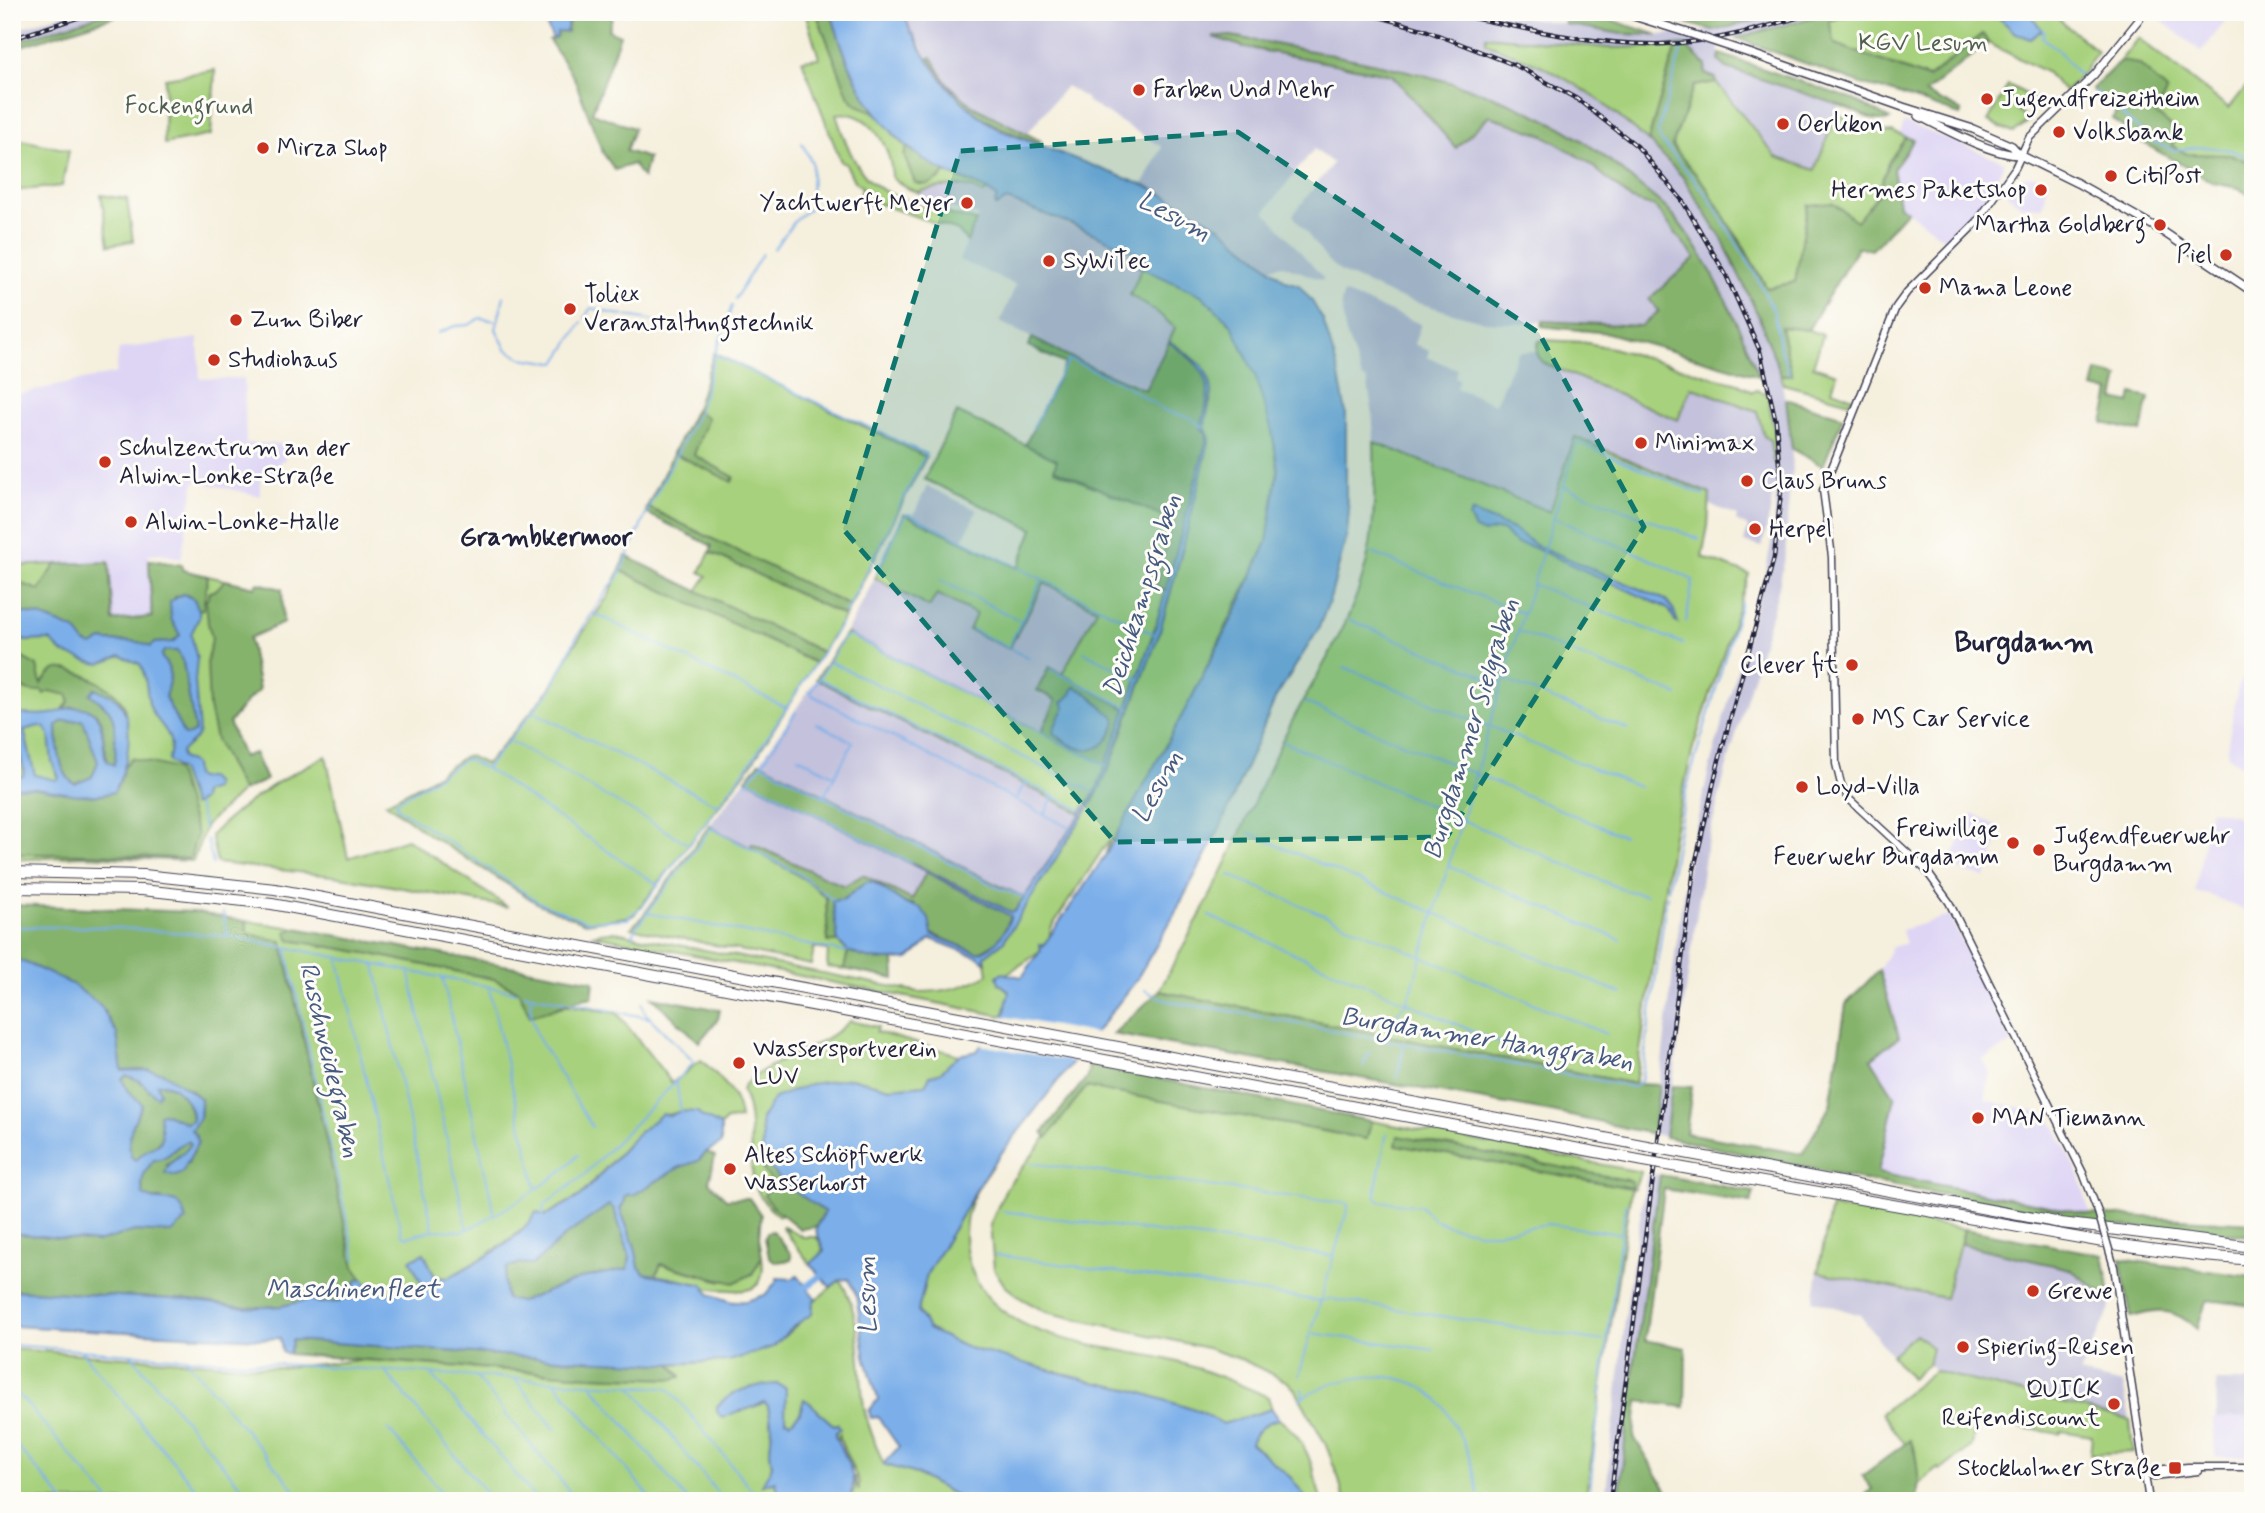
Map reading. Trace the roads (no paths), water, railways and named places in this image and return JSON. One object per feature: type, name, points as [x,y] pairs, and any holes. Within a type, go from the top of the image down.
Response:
[{"type":"highway","points":[[12,872],[144,875],[251,886],[613,951],[2061,1223],[2253,1247]]},
{"type":"highway","points":[[12,888],[142,890],[215,896],[365,920],[1644,1161],[2098,1241],[2203,1256],[2253,1260]]},
{"type":"highway","points":[[2203,1256],[2253,1267]]},
{"type":"main road","points":[[1621,12],[1903,107],[1958,135],[2008,155],[2020,155],[2077,183],[2158,229],[2253,292]]},
{"type":"street","points":[[2145,12],[2094,75],[2029,138],[2015,168],[1977,222],[1907,292],[1896,307],[1825,485],[1824,501],[1832,557],[1836,764],[1841,784],[1849,799],[1925,869],[1949,902],[2078,1163],[2098,1212],[2115,1267],[2148,1501]]},
{"type":"street","points":[[2144,1473],[2154,1476],[2253,1467]]},
{"type":"water","points":[[540,12],[570,12],[566,32],[557,32],[553,39]]},
{"type":"water","name":"Lesum","points":[[831,12],[904,12],[911,33],[929,62],[949,88],[986,121],[1000,130],[1151,188],[1219,226],[1286,281],[1299,285],[1323,320],[1338,370],[1346,413],[1346,496],[1349,510],[1347,534],[1331,596],[1318,630],[1276,697],[1222,824],[1139,977],[986,1173],[927,1274],[918,1311],[928,1329],[965,1347],[1093,1382],[1133,1390],[1201,1412],[1223,1424],[1272,1409],[1279,1419],[1262,1427],[1251,1443],[1291,1478],[1308,1501],[966,1501],[916,1474],[883,1464],[899,1447],[878,1417],[871,1418],[869,1411],[878,1399],[865,1356],[856,1294],[848,1279],[840,1280],[830,1287],[810,1264],[824,1252],[816,1230],[825,1212],[783,1183],[768,1165],[763,1154],[761,1119],[774,1098],[811,1084],[851,1078],[890,1088],[925,1085],[930,1076],[941,1072],[959,1055],[977,1051],[1005,1013],[1009,991],[999,983],[997,976],[1001,973],[1022,977],[1041,950],[1040,945],[1043,946],[1105,856],[1192,697],[1239,605],[1267,542],[1278,469],[1272,431],[1255,375],[1232,325],[1201,295],[1133,264],[1136,252],[1007,200],[996,206],[997,197],[990,192],[934,166],[913,151],[895,135],[867,100],[838,36]]},
{"type":"water","points":[[1993,12],[2029,12],[2042,30],[2030,39],[2014,32]]},
{"type":"water","points":[[1169,341],[1203,366],[1209,379],[1212,391],[1205,429],[1209,434],[1209,443],[1159,634],[1100,789],[1003,942],[985,956],[985,962],[931,939],[909,959],[871,959],[845,949],[838,942],[832,901],[844,899],[866,882],[873,882],[906,904],[921,908],[929,919],[932,935],[978,953],[990,948],[1003,934],[1011,916],[909,863],[1011,912],[1015,911],[1096,791],[1154,633],[1206,443],[1207,434],[1201,428],[1207,399],[1207,382],[1198,366]]},
{"type":"water","points":[[1472,512],[1515,530],[1536,545],[1666,600],[1673,608],[1678,623],[1665,607],[1530,546],[1517,544],[1502,530],[1484,533],[1475,529],[1469,518]]},
{"type":"water","points":[[183,594],[194,599],[199,610],[199,618],[191,634],[197,659],[195,681],[199,732],[181,752],[182,758],[194,764],[198,778],[209,778],[215,784],[214,789],[203,793],[202,800],[193,806],[180,770],[168,761],[171,750],[168,734],[151,710],[140,664],[121,656],[100,664],[90,662],[63,653],[50,640],[25,641],[12,635],[12,611],[40,616],[75,630],[85,643],[92,646],[102,640],[132,641],[151,647],[154,643],[173,642],[180,635],[171,619],[170,602]],"holes":[[[164,651],[177,651],[183,662],[195,731],[190,735],[184,735],[165,697],[170,677],[168,667],[161,656]]]},
{"type":"water","points":[[1074,687],[1090,695],[1115,718],[1112,732],[1099,747],[1084,750],[1077,748],[1053,732],[1065,708],[1062,703]]},
{"type":"water","points":[[95,689],[114,697],[128,723],[126,759],[114,792],[76,795],[38,788],[12,788],[12,777],[23,776],[24,770],[12,731],[12,715],[50,714],[71,708],[90,710],[100,721],[107,761],[114,765],[116,751],[113,719],[108,709],[90,694]],"holes":[[[83,720],[98,762],[92,777],[75,784],[69,780],[62,766],[57,725],[63,721]],[[39,726],[45,728],[49,735],[52,762],[59,778],[56,780],[35,775],[24,730]]]},
{"type":"water","points":[[12,960],[22,961],[72,984],[101,1006],[117,1034],[122,1071],[148,1070],[164,1073],[201,1099],[200,1118],[191,1130],[198,1142],[182,1173],[176,1176],[165,1173],[170,1164],[191,1144],[188,1141],[165,1157],[154,1160],[145,1172],[143,1180],[143,1195],[157,1200],[175,1201],[183,1210],[186,1220],[172,1233],[135,1231],[97,1242],[12,1233]],"holes":[[[131,1077],[140,1081],[157,1097],[160,1092],[157,1084],[171,1086],[182,1095],[192,1113],[192,1120],[187,1123],[163,1113],[159,1114],[161,1141],[136,1160],[132,1158],[129,1144],[133,1124],[142,1104],[127,1090],[122,1079]]]},
{"type":"water","points":[[680,1111],[698,1112],[721,1126],[721,1144],[706,1152],[698,1161],[680,1167],[633,1195],[624,1197],[625,1201],[620,1209],[635,1247],[639,1267],[644,1273],[704,1285],[709,1294],[733,1302],[765,1295],[777,1278],[792,1279],[797,1275],[816,1299],[813,1302],[812,1314],[794,1326],[773,1347],[729,1361],[661,1364],[292,1340],[289,1353],[286,1354],[282,1352],[280,1338],[12,1326],[12,1290],[189,1300],[245,1308],[282,1306],[310,1299],[319,1303],[339,1302],[350,1294],[357,1280],[363,1279],[368,1286],[382,1293],[398,1292],[422,1284],[410,1260],[424,1253],[435,1277],[448,1278],[509,1241],[529,1223],[536,1212],[545,1216],[582,1195],[638,1133],[662,1114],[670,1116]],"holes":[[[609,1205],[614,1209],[630,1257],[628,1269],[582,1278],[520,1302],[506,1299],[504,1280],[507,1268],[520,1263],[533,1265],[565,1236]]]},
{"type":"water","points":[[777,1384],[786,1388],[785,1420],[791,1422],[800,1413],[804,1399],[834,1425],[838,1424],[840,1429],[835,1436],[852,1476],[852,1492],[848,1501],[787,1501],[776,1487],[775,1481],[762,1485],[772,1466],[772,1427],[768,1406],[764,1402],[722,1418],[717,1412],[717,1406],[737,1392]]},
{"type":"waterway","points":[[1689,18],[1691,12]]},
{"type":"waterway","points":[[2042,29],[2045,31],[2042,37],[2057,49],[2082,79]]},
{"type":"waterway","points":[[1682,47],[1658,132],[1660,139],[1708,196],[1753,270],[1774,312],[1780,347],[1789,374]]},
{"type":"waterway","points":[[2095,91],[2152,141],[2173,150],[2204,147],[2231,150],[2253,159]]},
{"type":"waterway","points":[[802,143],[812,163],[811,199]]},
{"type":"waterway","points":[[774,249],[797,218],[809,209]]},
{"type":"waterway","points":[[735,299],[762,254]]},
{"type":"waterway","points":[[504,296],[496,329],[506,349],[521,358],[556,363],[582,322]]},
{"type":"waterway","points":[[486,768],[552,688],[576,638],[617,580],[651,503],[699,411],[732,306]]},
{"type":"waterway","points":[[585,318],[593,308],[650,320],[668,327]]},
{"type":"waterway","points":[[438,333],[455,326],[469,325],[480,318],[496,321]]},
{"type":"waterway","points":[[716,355],[926,454],[845,614]]},
{"type":"waterway","name":"Deichkampsgraben","points":[[1033,428],[1069,359],[1124,384],[1165,411],[1191,418],[1203,427]]},
{"type":"waterway","name":"Burgdammer Sielgraben","points":[[1391,1021],[1406,1003],[1412,989],[1506,670],[1577,442],[1704,495]]},
{"type":"waterway","points":[[1563,486],[1699,539]]},
{"type":"waterway","points":[[877,573],[904,516],[909,514],[1154,634]]},
{"type":"waterway","points":[[1554,518],[1693,580],[1686,622]]},
{"type":"waterway","points":[[1372,553],[1522,613]]},
{"type":"waterway","points":[[940,580],[1021,621]]},
{"type":"waterway","points":[[1008,648],[1042,580]]},
{"type":"waterway","points":[[1532,584],[1684,644]]},
{"type":"waterway","name":"Burgdammer Hanggraben","points":[[1668,889],[1686,790],[1741,603]]},
{"type":"waterway","points":[[594,613],[787,708]]},
{"type":"waterway","points":[[1350,620],[1501,683]]},
{"type":"waterway","points":[[628,917],[642,907],[755,756],[842,622]]},
{"type":"waterway","points":[[972,630],[1029,658]]},
{"type":"waterway","points":[[1520,632],[1678,695]]},
{"type":"waterway","points":[[1070,828],[812,695],[811,692],[844,637],[851,636],[1107,766]]},
{"type":"waterway","points":[[1084,652],[1139,680]]},
{"type":"waterway","points":[[829,661],[1094,792]]},
{"type":"waterway","points":[[1344,667],[1488,727]]},
{"type":"waterway","points":[[1050,669],[1130,709]]},
{"type":"waterway","points":[[820,679],[1081,810]]},
{"type":"waterway","points":[[1505,680],[1627,729]]},
{"type":"waterway","points":[[1304,702],[1623,836]]},
{"type":"waterway","points":[[534,712],[716,804]]},
{"type":"waterway","points":[[749,780],[796,712]]},
{"type":"waterway","points":[[816,723],[853,742],[824,796]]},
{"type":"waterway","points":[[1489,726],[1639,787]]},
{"type":"waterway","points":[[510,741],[687,843]]},
{"type":"waterway","name":"Burgdammer Sielgraben","points":[[1284,742],[1621,889],[1646,895]]},
{"type":"waterway","points":[[798,757],[835,776]]},
{"type":"waterway","points":[[629,919],[586,921],[540,903],[398,808],[396,802],[466,759],[488,770],[658,885]]},
{"type":"waterway","points":[[762,764],[999,888],[1023,897]]},
{"type":"waterway","points":[[746,783],[749,780],[911,863]]},
{"type":"waterway","points":[[1016,799],[1025,783]]},
{"type":"waterway","points":[[1045,814],[1053,797]]},
{"type":"waterway","name":"Ruschweidegraben","points":[[198,805],[204,828]]},
{"type":"waterway","points":[[638,925],[713,826]]},
{"type":"waterway","points":[[711,828],[799,874],[833,900]]},
{"type":"waterway","name":"Burgdammer Sielgraben","points":[[1249,833],[1622,994]]},
{"type":"waterway","name":"Ruschweidegraben","points":[[207,839],[213,864]]},
{"type":"waterway","points":[[1448,866],[1621,940]]},
{"type":"waterway","points":[[1229,875],[1606,1034]]},
{"type":"waterway","name":"Burgdammer Hanggraben","points":[[1145,990],[1183,1004],[1634,1087],[1641,1081],[1667,895]]},
{"type":"waterway","points":[[223,913],[228,936],[516,992]]},
{"type":"waterway","points":[[648,913],[844,952],[850,950]]},
{"type":"waterway","points":[[1209,916],[1502,1044]]},
{"type":"waterway","points":[[633,935],[637,925]]},
{"type":"waterway","points":[[12,927],[104,927],[228,936]]},
{"type":"waterway","name":"Ruschweidegraben","points":[[286,947],[356,1261]]},
{"type":"waterway","points":[[338,957],[402,1235],[407,1237],[433,1230],[462,1231],[470,1228],[542,1185],[578,1155]]},
{"type":"waterway","points":[[375,965],[433,1230]]},
{"type":"waterway","points":[[409,971],[467,1228]]},
{"type":"waterway","points":[[443,979],[494,1213]]},
{"type":"waterway","points":[[489,988],[536,1187]]},
{"type":"waterway","points":[[524,994],[650,1018]]},
{"type":"waterway","points":[[531,995],[530,1011],[537,1036],[592,1127]]},
{"type":"waterway","points":[[642,1003],[645,1013],[694,1062],[676,1081],[681,1112]]},
{"type":"waterway","points":[[1397,1078],[1404,1045]]},
{"type":"waterway","name":"Burgdammer Sielgraben","points":[[1363,1067],[1369,1052]]},
{"type":"waterway","points":[[543,1216],[544,1205],[583,1176],[675,1082]]},
{"type":"waterway","points":[[1387,1132],[1376,1188],[1378,1201],[1421,1206],[1432,1218],[1449,1226],[1478,1232],[1498,1232],[1548,1224],[1621,1234],[1600,1396]]},
{"type":"waterway","points":[[1031,1163],[1349,1204],[1299,1375]]},
{"type":"waterway","points":[[1621,1233],[1626,1203]]},
{"type":"waterway","points":[[1002,1211],[1334,1256]]},
{"type":"waterway","points":[[996,1255],[1321,1301],[1329,1299],[1603,1341]]},
{"type":"waterway","name":"Maschinenfleet","points":[[799,1292],[826,1272]]},
{"type":"waterway","points":[[1311,1333],[1434,1350]]},
{"type":"waterway","points":[[12,1345],[665,1388],[670,1390],[761,1501]]},
{"type":"waterway","points":[[81,1351],[206,1501]]},
{"type":"waterway","points":[[131,1355],[253,1501]]},
{"type":"waterway","points":[[186,1359],[304,1501]]},
{"type":"waterway","points":[[384,1370],[493,1501]]},
{"type":"waterway","points":[[431,1373],[538,1501]]},
{"type":"waterway","points":[[476,1377],[577,1501]]},
{"type":"waterway","name":"Burgdammer Sielgraben","points":[[1299,1399],[1334,1383],[1373,1377],[1412,1383],[1428,1392],[1443,1406],[1467,1450],[1475,1475],[1478,1501]]},
{"type":"waterway","points":[[514,1378],[555,1429]]},
{"type":"waterway","points":[[556,1383],[653,1501]]},
{"type":"waterway","points":[[590,1383],[688,1501]]},
{"type":"waterway","points":[[631,1386],[724,1501]]},
{"type":"waterway","points":[[12,1387],[110,1501]]},
{"type":"waterway","name":"Burgdammer Sielgraben","points":[[1302,1389],[1303,1395]]},
{"type":"waterway","points":[[1589,1501],[1599,1402]]},
{"type":"waterway","points":[[388,1429],[449,1501]]},
{"type":"waterway","points":[[12,1440],[64,1501]]},
{"type":"waterway","points":[[744,1501],[753,1492]]},
{"type":"railway","points":[[12,39],[95,12]]},
{"type":"railway","points":[[1363,12],[1425,30],[1517,66],[1577,99],[1637,146],[1682,200],[1726,275],[1760,351],[1776,422],[1781,492],[1774,558],[1719,760],[1694,869],[1610,1501]]},
{"type":"railway","points":[[1443,12],[1525,29],[1637,44],[1684,43],[1722,37],[1816,12]]},
{"type":"place","name":"Farben Und Mehr","points":[[1139,90]]},
{"type":"place","name":"Jugendfreizeitheim","points":[[1987,99]]},
{"type":"place","name":"Oerlikon","points":[[1783,124]]},
{"type":"place","name":"Volksbank","points":[[2059,132]]},
{"type":"place","name":"Mirza Shop","points":[[263,148]]},
{"type":"place","name":"CitiPost","points":[[2111,176]]},
{"type":"place","name":"Hermes Paketshop","points":[[2041,190]]},
{"type":"place","name":"Yachtwerft Meyer","points":[[967,203]]},
{"type":"place","name":"Martha Goldberg","points":[[2160,225]]},
{"type":"place","name":"Piel","points":[[2226,255]]},
{"type":"place","name":"SyWiTec","points":[[1049,261]]},
{"type":"place","name":"Mama Leone","points":[[1925,288]]},
{"type":"place","name":"Toliex Veranstaltungstechnik","points":[[570,309]]},
{"type":"place","name":"Zum Biber","points":[[236,320]]},
{"type":"place","name":"Studiohaus","points":[[214,360]]},
{"type":"place","name":"Minimax","points":[[1641,443]]},
{"type":"place","name":"Schulzentrum an der Alwin-Lonke-Straße","points":[[105,462]]},
{"type":"place","name":"Claus Bruns","points":[[1747,481]]},
{"type":"place","name":"Alwin-Lonke-Halle","points":[[131,522]]},
{"type":"place","name":"Herpel","points":[[1755,529]]},
{"type":"place","name":"Clever fit","points":[[1852,665]]},
{"type":"place","name":"MS Car Service","points":[[1858,719]]},
{"type":"place","name":"Loyd-Villa","points":[[1802,787]]},
{"type":"place","name":"Freiwillige Feuerwehr Burgdamm","points":[[2013,843]]},
{"type":"place","name":"Jugendfeuerwehr Burgdamm","points":[[2039,850]]},
{"type":"place","name":"Wassersportverein LUV","points":[[739,1063]]},
{"type":"place","name":"MAN Tiemann","points":[[1978,1118]]},
{"type":"place","name":"Altes Schöpfwerk Wasserhorst","points":[[730,1169]]},
{"type":"place","name":"Grewe","points":[[2033,1291]]},
{"type":"place","name":"Spiering-Reisen","points":[[1963,1347]]},
{"type":"place","name":"QUICK Reifendiscount","points":[[2114,1404]]},
{"type":"place","name":"Stockholmer Straße","points":[[2175,1468]]},
{"type":"district","name":"Grambkermoor","points":[[546,538]]},
{"type":"district","name":"Burgdamm","points":[[2024,643]]},
{"type":"park label","name":"KGV Lesum","points":[[1923,43]]},
{"type":"park label","name":"Fockengrund","points":[[189,106]]}]
